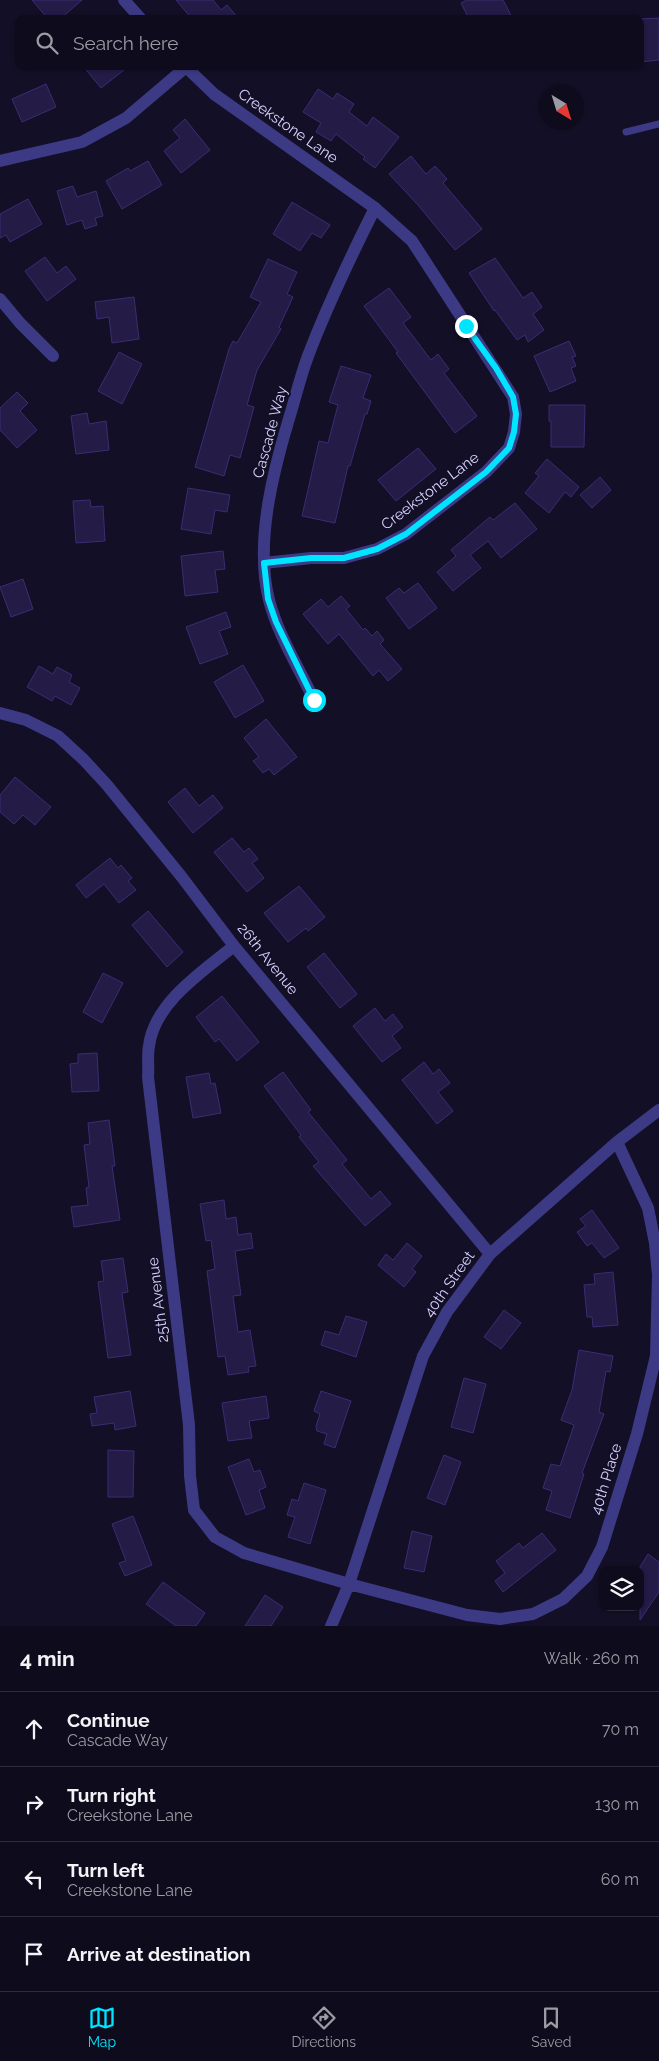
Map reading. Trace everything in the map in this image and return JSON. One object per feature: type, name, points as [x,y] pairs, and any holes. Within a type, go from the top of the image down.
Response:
[{"type":"street","points":[[124,0],[137,15]]},
{"type":"street","points":[[0,161],[82,142],[126,118],[182,70]]},
{"type":"street","name":"Creekstone Lane","points":[[189,70],[227,104],[375,208],[412,242],[500,375],[513,397],[516,414],[514,432],[509,448],[486,472],[406,534],[377,549],[344,558],[311,558],[264,563]]},
{"type":"street","name":"Cascade Way","points":[[314,700],[276,622],[268,599],[264,563],[266,519],[274,468],[308,356],[354,250],[375,208]]},
{"type":"street","points":[[0,299],[20,323],[54,356]]},
{"type":"street","name":"26th Avenue","points":[[0,713],[26,720],[58,736],[107,785],[181,876],[234,946],[490,1254]]},
{"type":"street","name":"25th Avenue","points":[[234,946],[181,989],[160,1014],[148,1045],[148,1078],[189,1426],[190,1476],[194,1510],[215,1537],[244,1553],[349,1584]]},
{"type":"street","name":"40th Street","points":[[331,1626],[349,1584],[422,1356],[447,1312],[490,1254],[618,1142],[659,1110]]},
{"type":"street","name":"40th Place","points":[[349,1584],[467,1615],[500,1619],[533,1614],[563,1599],[587,1576],[602,1547],[637,1434],[658,1356],[658,1275],[648,1208],[618,1142]]},
{"type":"lane","points":[[626,132],[659,124]]},
{"type":"building","points":[[32,0],[82,0],[65,15],[45,15]]},
{"type":"building","points":[[176,0],[213,0],[221,10],[227,5],[236,15],[189,15]]},
{"type":"building","points":[[467,0],[503,0],[511,15],[467,15],[461,3]]},
{"type":"building","points":[[659,18],[659,60],[644,62],[644,19]]},
{"type":"building","points":[[86,70],[124,70],[101,88]]},
{"type":"building","points":[[46,84],[56,107],[22,122],[12,99]]},
{"type":"building","points":[[318,89],[333,99],[337,93],[354,104],[349,112],[367,126],[373,117],[399,137],[375,168],[363,159],[365,157],[336,134],[331,141],[316,132],[321,123],[303,112]]},
{"type":"building","points":[[185,119],[210,150],[181,173],[164,151],[180,138],[173,130]]},
{"type":"building","points":[[411,156],[426,174],[435,166],[447,179],[443,183],[482,229],[455,250],[418,205],[389,174]]},
{"type":"building","points":[[148,161],[162,185],[122,209],[106,181],[128,168],[130,171]]},
{"type":"building","points":[[73,186],[77,197],[96,191],[103,216],[95,218],[97,225],[85,229],[82,220],[67,225],[57,191]]},
{"type":"building","points":[[28,199],[42,224],[10,242],[6,235],[0,238],[0,214]]},
{"type":"building","points":[[292,202],[330,225],[321,238],[312,233],[300,251],[273,234]]},
{"type":"building","points":[[45,257],[57,273],[66,266],[76,279],[47,301],[25,271]]},
{"type":"building","points":[[495,258],[523,298],[532,292],[542,307],[533,314],[544,330],[528,342],[525,335],[517,340],[494,311],[469,273]]},
{"type":"building","points":[[268,259],[297,272],[287,294],[293,297],[279,327],[281,329],[257,370],[247,405],[254,407],[240,458],[230,455],[224,476],[195,467],[229,349],[233,341],[237,343],[261,302],[250,297]]},
{"type":"building","points":[[389,288],[411,317],[403,323],[431,360],[438,354],[449,369],[444,373],[477,416],[455,433],[364,306]]},
{"type":"building","points":[[134,297],[139,339],[112,343],[109,317],[97,319],[95,302]]},
{"type":"building","points":[[569,341],[576,356],[572,357],[576,366],[571,368],[576,381],[550,392],[534,356]]},
{"type":"building","points":[[119,352],[142,364],[122,404],[98,391]]},
{"type":"building","points":[[341,366],[371,375],[363,398],[371,401],[367,414],[365,414],[350,466],[348,466],[335,523],[302,516],[319,441],[328,443],[338,405],[329,402]]},
{"type":"building","points":[[17,392],[28,403],[20,411],[37,430],[17,448],[0,430],[0,408]]},
{"type":"building","points":[[549,405],[585,405],[584,447],[551,447]]},
{"type":"building","points":[[87,413],[89,424],[106,421],[109,450],[76,454],[71,416]]},
{"type":"building","points":[[418,448],[436,469],[396,501],[378,480]]},
{"type":"building","points":[[547,459],[579,487],[571,497],[565,492],[549,513],[525,493],[539,476],[535,473]]},
{"type":"building","points":[[600,477],[611,490],[592,508],[580,495]]},
{"type":"building","points":[[188,488],[230,495],[227,512],[215,510],[211,534],[181,529]]},
{"type":"building","points":[[90,500],[91,507],[103,506],[105,541],[76,543],[73,501]]},
{"type":"building","points":[[515,503],[537,529],[501,558],[488,541],[470,555],[481,568],[453,591],[437,572],[456,556],[451,550],[490,517],[493,520]]},
{"type":"building","points":[[223,551],[225,569],[215,570],[218,592],[185,596],[181,556]]},
{"type":"building","points":[[23,579],[33,609],[11,617],[0,587]]},
{"type":"building","points":[[418,583],[437,608],[409,629],[386,598],[399,588],[404,593]]},
{"type":"building","points":[[341,596],[350,606],[346,609],[363,630],[365,628],[372,636],[377,631],[384,640],[380,644],[402,669],[388,681],[379,670],[373,676],[339,634],[328,644],[303,614],[321,599],[328,607]]},
{"type":"building","points":[[226,612],[231,627],[219,631],[228,654],[200,664],[186,627]]},
{"type":"building","points":[[243,665],[264,701],[235,718],[214,682]]},
{"type":"building","points":[[39,666],[53,674],[57,667],[72,675],[69,682],[80,688],[71,705],[55,696],[52,701],[27,687]]},
{"type":"building","points":[[266,719],[297,757],[274,775],[269,769],[263,773],[253,761],[259,757],[244,738]]},
{"type":"building","points":[[15,777],[51,807],[35,825],[23,815],[14,824],[0,812],[0,795]]},
{"type":"building","points":[[185,788],[199,806],[213,795],[223,808],[193,833],[168,802]]},
{"type":"building","points":[[232,838],[244,852],[249,848],[258,859],[252,863],[264,878],[247,892],[214,852]]},
{"type":"building","points":[[110,858],[118,868],[121,865],[132,878],[128,881],[136,890],[119,903],[104,884],[86,898],[76,885]]},
{"type":"building","points":[[299,886],[325,917],[308,931],[306,928],[288,942],[264,913]]},
{"type":"building","points":[[148,911],[183,952],[167,967],[132,925]]},
{"type":"building","points":[[324,953],[357,994],[340,1008],[307,967]]},
{"type":"building","points":[[103,973],[123,983],[102,1023],[83,1012]]},
{"type":"building","points":[[222,996],[259,1042],[237,1061],[219,1039],[215,1042],[196,1017]]},
{"type":"building","points":[[375,1008],[385,1021],[393,1014],[403,1027],[392,1036],[401,1048],[382,1062],[353,1026]]},
{"type":"building","points":[[97,1053],[99,1091],[72,1092],[70,1064],[78,1063],[78,1054]]},
{"type":"building","points":[[424,1062],[433,1074],[439,1069],[450,1083],[438,1092],[453,1111],[437,1124],[402,1080]]},
{"type":"building","points":[[283,1072],[311,1110],[308,1112],[347,1160],[342,1164],[371,1199],[380,1191],[391,1204],[365,1226],[313,1166],[319,1162],[299,1137],[301,1135],[264,1086]]},
{"type":"building","points":[[209,1073],[211,1084],[215,1083],[221,1113],[193,1118],[186,1077]]},
{"type":"building","points":[[109,1120],[115,1166],[112,1166],[120,1220],[74,1227],[71,1207],[88,1205],[86,1188],[89,1187],[84,1145],[90,1144],[88,1123]]},
{"type":"building","points":[[224,1200],[226,1219],[236,1217],[238,1235],[251,1233],[253,1248],[235,1251],[241,1295],[233,1296],[238,1332],[250,1330],[256,1366],[248,1367],[249,1372],[228,1375],[225,1356],[218,1357],[207,1271],[215,1269],[211,1240],[206,1241],[200,1204]]},
{"type":"building","points":[[592,1210],[619,1248],[604,1258],[592,1243],[587,1246],[577,1232],[586,1226],[580,1219]]},
{"type":"building","points":[[407,1243],[422,1256],[412,1269],[416,1272],[404,1287],[378,1265],[386,1254],[393,1260]]},
{"type":"building","points":[[123,1258],[128,1292],[122,1293],[131,1355],[108,1358],[98,1282],[104,1281],[101,1261]]},
{"type":"building","points":[[613,1272],[618,1325],[593,1327],[592,1317],[587,1317],[584,1285],[595,1284],[594,1274]]},
{"type":"building","points":[[504,1310],[521,1323],[501,1349],[484,1337]]},
{"type":"building","points":[[346,1316],[367,1322],[356,1357],[321,1345],[325,1331],[339,1335]]},
{"type":"building","points":[[579,1350],[613,1356],[610,1372],[606,1371],[599,1412],[604,1414],[582,1473],[584,1474],[570,1518],[546,1510],[552,1491],[543,1488],[551,1464],[560,1466],[574,1425],[561,1420],[572,1390]]},
{"type":"building","points":[[464,1378],[486,1384],[473,1433],[451,1427]]},
{"type":"building","points":[[130,1391],[136,1426],[115,1430],[114,1423],[92,1426],[90,1414],[97,1413],[94,1397]]},
{"type":"building","points":[[321,1391],[351,1401],[335,1448],[324,1444],[327,1434],[317,1431],[316,1426],[320,1414],[314,1411]]},
{"type":"building","points":[[266,1396],[269,1418],[249,1421],[252,1438],[228,1441],[222,1403]]},
{"type":"building","points":[[108,1450],[134,1451],[133,1497],[108,1497]]},
{"type":"building","points":[[444,1455],[461,1462],[445,1505],[427,1498]]},
{"type":"building","points":[[249,1459],[254,1472],[260,1470],[266,1487],[259,1490],[265,1508],[246,1515],[228,1467]]},
{"type":"building","points":[[304,1483],[326,1490],[310,1544],[288,1537],[295,1517],[287,1515],[292,1499],[298,1501]]},
{"type":"building","points":[[133,1516],[152,1565],[125,1576],[119,1563],[126,1561],[112,1524]]},
{"type":"building","points":[[412,1531],[432,1536],[424,1572],[404,1568]]},
{"type":"building","points":[[542,1533],[556,1550],[503,1592],[495,1581],[505,1573],[496,1561],[519,1543],[523,1548]]},
{"type":"building","points":[[648,1554],[659,1562],[659,1592],[640,1620],[640,1611],[644,1611],[644,1566],[641,1566]]},
{"type":"building","points":[[163,1582],[205,1613],[196,1626],[176,1626],[146,1604]]},
{"type":"building","points":[[265,1595],[283,1607],[271,1626],[245,1626]]},
{"type":"route","points":[[314,700],[276,622],[268,599],[264,563],[311,558],[344,558],[377,549],[406,534],[486,472],[509,448],[514,432],[516,414],[513,397],[496,368],[466,326]]}]
